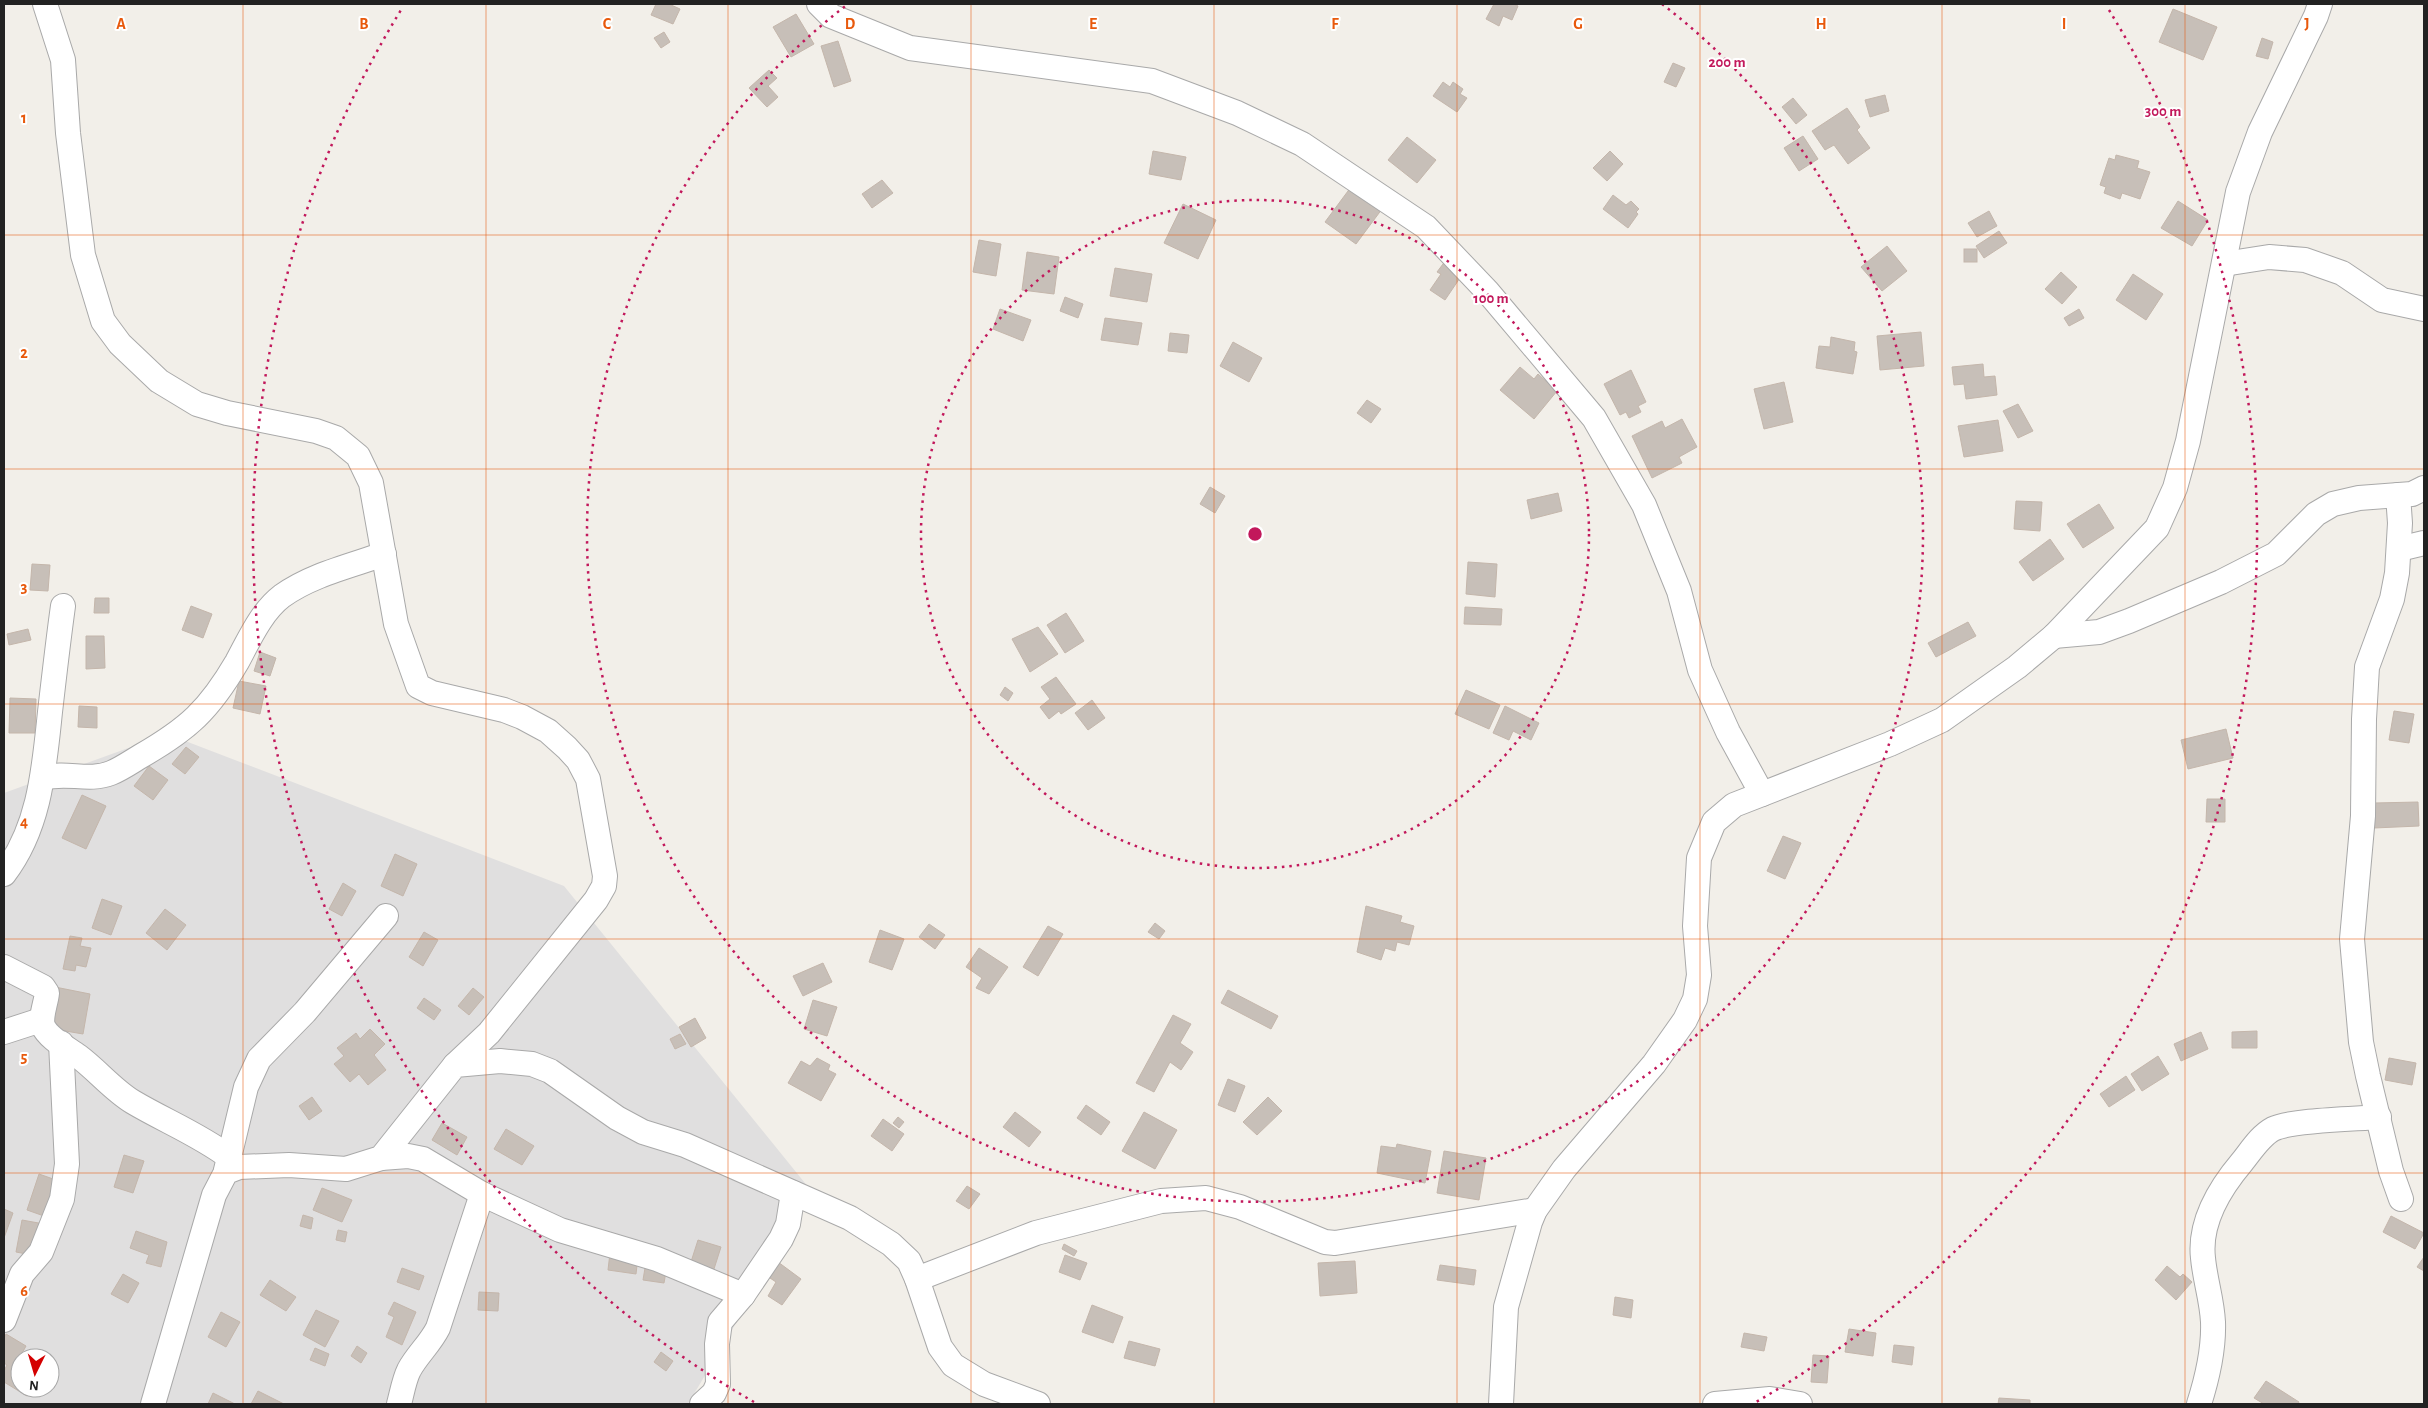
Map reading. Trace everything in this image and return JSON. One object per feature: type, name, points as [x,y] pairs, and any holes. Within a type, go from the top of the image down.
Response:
[{"type":"street","points":[[45,4],[63,60],[69,141],[83,255],[103,321],[120,344],[159,381],[197,404],[227,413],[316,431],[336,438],[358,456],[371,483],[396,624],[418,686],[432,693],[504,710],[548,731],[578,760],[588,779],[605,876],[604,886],[596,900],[489,1033],[455,1065],[381,1158]]},
{"type":"street","points":[[819,4],[831,16],[846,13],[910,48],[1152,81],[1237,113],[1302,144],[1426,227],[1487,291],[1594,418],[1644,505],[1679,591],[1700,670],[1728,732],[1762,794]]},
{"type":"street","points":[[1501,1404],[1506,1307],[1535,1210],[1564,1169],[1654,1064],[1684,1020],[1695,999],[1699,975],[1695,926],[1699,858],[1714,822],[1734,804],[1890,744],[1942,720],[2017,667],[2054,636],[2157,528],[2175,488],[2188,441],[2238,192],[2256,140],[2320,4]]},
{"type":"street","points":[[2224,264],[2269,257],[2305,260],[2342,273],[2382,300],[2424,309]]},
{"type":"street","points":[[2054,636],[2099,632],[2229,578],[2276,554],[2316,514],[2333,504],[2360,498],[2412,494],[2424,488]]},
{"type":"street","points":[[2398,495],[2399,549],[2392,599],[2375,640],[2368,667],[2364,719],[2363,816],[2352,939],[2362,1042],[2391,1171],[2401,1198]]},
{"type":"street","points":[[2399,549],[2424,543]]},
{"type":"street","points":[[43,778],[65,775],[96,778],[112,772],[190,725],[219,692],[262,618],[281,597],[311,580],[384,554]]},
{"type":"street","points":[[4,874],[18,856],[31,825],[43,778],[63,606]]},
{"type":"street","points":[[153,1404],[214,1195],[228,1164],[246,1087],[259,1059],[305,1012],[386,916]]},
{"type":"street","points":[[4,967],[43,987],[47,993],[41,1020],[44,1029],[131,1101],[179,1128],[210,1142],[228,1164],[239,1167],[289,1165],[346,1169],[381,1158],[408,1156],[422,1159],[482,1194],[560,1230],[657,1259],[743,1295]]},
{"type":"street","points":[[4,1032],[41,1020]]},
{"type":"street","points":[[4,1320],[22,1274],[41,1252],[62,1199],[67,1164],[61,1043]]},
{"type":"street","points":[[455,1065],[500,1062],[532,1064],[550,1071],[617,1118],[643,1132],[685,1145],[850,1218],[892,1244],[909,1261],[940,1347],[953,1365],[984,1384],[1038,1404]]},
{"type":"street","points":[[2199,1404],[2208,1369],[2213,1323],[2209,1286],[2203,1258],[2203,1240],[2206,1222],[2213,1206],[2235,1170],[2259,1141],[2273,1129],[2296,1124],[2379,1117]]},
{"type":"street","points":[[702,1404],[714,1392],[718,1384],[720,1322],[743,1295],[781,1239],[788,1224],[793,1193]]},
{"type":"street","points":[[398,1404],[408,1372],[418,1357],[432,1342],[438,1328],[482,1194]]},
{"type":"street","points":[[917,1279],[1036,1234],[1162,1201],[1206,1198],[1240,1207],[1326,1242],[1334,1243],[1535,1210]]},
{"type":"street","points":[[1715,1404],[1770,1399],[1800,1404]]},
{"type":"shaded area","points":[[167,734],[564,886],[813,1193],[688,1404],[4,1404],[4,793]]},
{"type":"building","points":[[656,4],[669,4],[680,9],[673,24],[651,15]]},
{"type":"building","points":[[1494,4],[1514,4],[1518,6],[1512,20],[1503,16],[1499,26],[1486,19]]},
{"type":"building","points":[[2173,9],[2217,27],[2203,60],[2159,42]]},
{"type":"building","points":[[796,14],[814,44],[791,57],[773,27]]},
{"type":"building","points":[[664,32],[670,42],[661,48],[654,38]]},
{"type":"building","points":[[2262,38],[2273,42],[2268,59],[2256,56]]},
{"type":"building","points":[[838,41],[851,81],[834,87],[821,46]]},
{"type":"building","points":[[1673,63],[1685,68],[1676,87],[1664,82]]},
{"type":"building","points":[[769,70],[777,78],[768,86],[778,97],[767,107],[749,88]]},
{"type":"building","points":[[1443,82],[1450,87],[1453,82],[1463,89],[1460,94],[1467,98],[1457,112],[1433,96]]},
{"type":"building","points":[[1885,95],[1889,111],[1870,117],[1865,100]]},
{"type":"building","points":[[1793,98],[1807,115],[1796,124],[1782,107]]},
{"type":"building","points":[[1847,108],[1860,127],[1857,130],[1870,148],[1848,164],[1834,145],[1825,150],[1812,131]]},
{"type":"building","points":[[1803,136],[1818,159],[1799,171],[1784,148]]},
{"type":"building","points":[[1407,137],[1436,160],[1417,183],[1388,160]]},
{"type":"building","points":[[1153,151],[1186,157],[1181,180],[1149,174]]},
{"type":"building","points":[[1610,151],[1623,164],[1607,181],[1593,168]]},
{"type":"building","points":[[2116,155],[2139,161],[2137,168],[2150,172],[2140,199],[2122,193],[2120,199],[2104,193],[2106,187],[2100,185],[2109,158],[2115,160]]},
{"type":"building","points":[[882,180],[893,193],[872,208],[862,194]]},
{"type":"building","points":[[1351,187],[1382,209],[1356,244],[1325,222]]},
{"type":"building","points":[[1613,195],[1626,205],[1631,201],[1639,209],[1636,212],[1638,214],[1628,228],[1603,209]]},
{"type":"building","points":[[2178,201],[2208,220],[2192,246],[2161,228]]},
{"type":"building","points":[[1183,204],[1216,220],[1198,259],[1164,243]]},
{"type":"building","points":[[1989,211],[1997,226],[1977,237],[1968,223]]},
{"type":"building","points":[[1999,231],[2007,243],[1984,258],[1976,246]]},
{"type":"building","points":[[979,240],[1001,244],[996,276],[973,272]]},
{"type":"building","points":[[1887,246],[1907,271],[1882,291],[1861,267]]},
{"type":"building","points":[[1964,249],[1977,249],[1977,262],[1964,262]]},
{"type":"building","points":[[1027,252],[1059,257],[1054,294],[1022,290]]},
{"type":"building","points":[[1446,260],[1464,272],[1445,300],[1430,290],[1441,274],[1437,272]]},
{"type":"building","points":[[1115,268],[1152,274],[1147,302],[1110,296]]},
{"type":"building","points":[[2061,272],[2077,287],[2062,304],[2045,289]]},
{"type":"building","points":[[2133,274],[2163,294],[2146,320],[2116,300]]},
{"type":"building","points":[[1065,297],[1083,304],[1078,318],[1060,311]]},
{"type":"building","points":[[1000,309],[1031,320],[1023,341],[993,329]]},
{"type":"building","points":[[2079,309],[2084,318],[2069,326],[2064,318]]},
{"type":"building","points":[[1105,318],[1142,323],[1138,345],[1101,340]]},
{"type":"building","points":[[1921,332],[1924,366],[1880,370],[1877,336]]},
{"type":"building","points":[[1170,333],[1189,335],[1187,353],[1168,351]]},
{"type":"building","points":[[1831,337],[1855,342],[1854,351],[1857,352],[1853,374],[1816,368],[1819,346],[1830,347]]},
{"type":"building","points":[[1233,342],[1262,358],[1249,382],[1220,366]]},
{"type":"building","points":[[1983,364],[1984,377],[1995,376],[1997,395],[1966,399],[1964,384],[1954,385],[1952,367]]},
{"type":"building","points":[[1520,367],[1534,379],[1538,374],[1557,391],[1534,419],[1500,390]]},
{"type":"building","points":[[1631,370],[1646,402],[1638,406],[1641,412],[1629,418],[1626,412],[1620,415],[1604,384]]},
{"type":"building","points":[[1784,382],[1793,422],[1764,429],[1754,389]]},
{"type":"building","points":[[1367,400],[1381,409],[1371,423],[1357,413]]},
{"type":"building","points":[[2018,404],[2033,431],[2018,438],[2003,411]]},
{"type":"building","points":[[1682,419],[1697,447],[1679,457],[1682,463],[1652,478],[1632,436],[1662,421],[1665,428]]},
{"type":"building","points":[[1998,420],[2003,451],[1964,457],[1958,426]]},
{"type":"building","points":[[1210,487],[1225,496],[1215,513],[1200,504]]},
{"type":"building","points":[[1558,493],[1562,511],[1531,519],[1527,500]]},
{"type":"building","points":[[2016,501],[2042,502],[2040,531],[2014,529]]},
{"type":"building","points":[[2099,504],[2114,528],[2083,548],[2067,524]]},
{"type":"building","points":[[2050,539],[2064,559],[2033,581],[2019,562]]},
{"type":"building","points":[[1468,562],[1497,564],[1495,597],[1466,594]]},
{"type":"building","points":[[32,564],[50,565],[48,591],[30,590]]},
{"type":"building","points":[[95,598],[109,598],[109,613],[94,613]]},
{"type":"building","points":[[191,606],[212,614],[203,638],[182,630]]},
{"type":"building","points":[[1465,607],[1502,609],[1501,625],[1464,624]]},
{"type":"building","points":[[1066,613],[1084,641],[1065,653],[1047,625]]},
{"type":"building","points":[[1968,622],[1976,636],[1936,657],[1928,643]]},
{"type":"building","points":[[1038,627],[1058,654],[1030,672],[1012,639]]},
{"type":"building","points":[[28,629],[31,640],[9,645],[7,634]]},
{"type":"building","points":[[86,636],[104,636],[105,668],[86,669]]},
{"type":"building","points":[[260,652],[276,658],[270,676],[254,671]]},
{"type":"building","points":[[1056,677],[1076,704],[1061,714],[1059,711],[1049,719],[1040,707],[1050,699],[1041,687]]},
{"type":"building","points":[[239,681],[266,686],[260,714],[233,708]]},
{"type":"building","points":[[1005,687],[1013,693],[1008,701],[1000,695]]},
{"type":"building","points":[[1466,690],[1500,705],[1489,729],[1455,714]]},
{"type":"building","points":[[10,698],[36,699],[35,733],[9,733]]},
{"type":"building","points":[[1092,700],[1105,718],[1088,730],[1075,713]]},
{"type":"building","points":[[79,706],[97,707],[97,728],[78,727]]},
{"type":"building","points":[[1505,706],[1539,723],[1531,740],[1513,731],[1509,740],[1493,733]]},
{"type":"building","points":[[2394,711],[2414,714],[2409,743],[2389,740]]},
{"type":"building","points":[[2226,729],[2233,758],[2188,769],[2181,740]]},
{"type":"building","points":[[186,747],[199,757],[185,774],[172,764]]},
{"type":"building","points":[[149,766],[168,780],[153,800],[134,786]]},
{"type":"building","points":[[82,795],[106,806],[86,849],[62,838]]},
{"type":"building","points":[[2207,799],[2225,799],[2225,822],[2206,822]]},
{"type":"building","points":[[2418,802],[2419,826],[2374,828],[2374,803]]},
{"type":"building","points":[[1783,836],[1801,843],[1785,879],[1767,871]]},
{"type":"building","points":[[395,854],[417,864],[403,896],[381,886]]},
{"type":"building","points":[[343,883],[356,891],[342,916],[329,909]]},
{"type":"building","points":[[102,899],[122,906],[111,935],[92,928]]},
{"type":"building","points":[[1366,906],[1402,916],[1400,922],[1414,926],[1409,945],[1397,942],[1395,951],[1385,948],[1381,960],[1357,952]]},
{"type":"building","points":[[165,909],[186,925],[167,950],[146,933]]},
{"type":"building","points":[[1155,923],[1165,931],[1159,939],[1148,932]]},
{"type":"building","points":[[929,924],[945,935],[935,949],[919,937]]},
{"type":"building","points":[[1048,926],[1063,934],[1038,976],[1023,967]]},
{"type":"building","points":[[880,930],[904,939],[892,970],[869,962]]},
{"type":"building","points":[[424,932],[438,940],[423,966],[409,957]]},
{"type":"building","points":[[70,936],[82,938],[80,946],[91,948],[86,967],[76,965],[75,971],[63,969]]},
{"type":"building","points":[[979,948],[1008,967],[989,994],[976,988],[982,978],[966,967]]},
{"type":"building","points":[[823,963],[832,982],[803,996],[793,976]]},
{"type":"building","points":[[55,987],[90,994],[83,1034],[48,1028]]},
{"type":"building","points":[[473,988],[484,997],[469,1015],[458,1006]]},
{"type":"building","points":[[1228,990],[1278,1016],[1271,1029],[1221,1003]]},
{"type":"building","points":[[424,998],[441,1010],[434,1020],[417,1008]]},
{"type":"building","points":[[813,1000],[837,1007],[827,1036],[804,1029]]},
{"type":"building","points":[[1173,1015],[1191,1024],[1180,1043],[1193,1052],[1181,1070],[1170,1062],[1154,1092],[1136,1083]]},
{"type":"building","points":[[695,1018],[706,1038],[691,1047],[679,1027]]},
{"type":"building","points":[[370,1029],[385,1044],[374,1055],[386,1070],[368,1085],[359,1074],[350,1082],[334,1064],[344,1056],[337,1048],[356,1033],[360,1039]]},
{"type":"building","points":[[2257,1031],[2257,1048],[2232,1048],[2232,1032]]},
{"type":"building","points":[[2201,1032],[2208,1049],[2181,1061],[2174,1044]]},
{"type":"building","points":[[680,1034],[686,1044],[675,1049],[670,1039]]},
{"type":"building","points":[[2158,1056],[2169,1074],[2142,1091],[2131,1074]]},
{"type":"building","points":[[817,1058],[830,1065],[828,1070],[836,1074],[821,1101],[788,1083],[801,1061],[810,1066]]},
{"type":"building","points":[[2389,1058],[2416,1063],[2412,1085],[2385,1080]]},
{"type":"building","points":[[2126,1076],[2135,1090],[2109,1107],[2100,1094]]},
{"type":"building","points":[[1228,1079],[1245,1086],[1235,1112],[1218,1105]]},
{"type":"building","points":[[312,1097],[322,1111],[309,1120],[299,1106]]},
{"type":"building","points":[[1268,1097],[1282,1111],[1257,1135],[1243,1122]]},
{"type":"building","points":[[1086,1105],[1110,1122],[1101,1135],[1077,1118]]},
{"type":"building","points":[[1015,1112],[1041,1132],[1029,1147],[1003,1127]]},
{"type":"building","points":[[1144,1112],[1177,1130],[1155,1169],[1122,1151]]},
{"type":"building","points":[[898,1117],[904,1122],[899,1128],[893,1123]]},
{"type":"building","points":[[883,1119],[904,1134],[892,1151],[871,1136]]},
{"type":"building","points":[[442,1123],[467,1137],[457,1155],[432,1140]]},
{"type":"building","points":[[506,1129],[534,1146],[522,1165],[494,1149]]},
{"type":"building","points":[[1397,1144],[1431,1151],[1425,1183],[1377,1173],[1381,1146],[1396,1148]]},
{"type":"building","points":[[1444,1151],[1486,1158],[1479,1200],[1437,1193]]},
{"type":"building","points":[[124,1155],[144,1161],[133,1193],[114,1187]]},
{"type":"building","points":[[39,1174],[56,1180],[44,1216],[27,1210]]},
{"type":"building","points":[[967,1186],[980,1194],[969,1209],[956,1201]]},
{"type":"building","points":[[322,1188],[352,1200],[342,1222],[313,1210]]},
{"type":"building","points":[[4,1209],[13,1213],[4,1238]]},
{"type":"building","points":[[303,1215],[313,1218],[311,1229],[300,1226]]},
{"type":"building","points":[[2391,1216],[2424,1233],[2415,1249],[2383,1232]]},
{"type":"building","points":[[22,1220],[44,1224],[37,1256],[16,1252]]},
{"type":"building","points":[[338,1230],[347,1232],[345,1242],[336,1240]]},
{"type":"building","points":[[136,1231],[167,1242],[161,1267],[146,1263],[149,1255],[130,1248]]},
{"type":"building","points":[[698,1240],[721,1247],[713,1272],[690,1265]]},
{"type":"building","points":[[1064,1244],[1077,1251],[1074,1256],[1062,1249]]},
{"type":"building","points":[[610,1253],[638,1257],[636,1274],[608,1270]]},
{"type":"building","points":[[1065,1255],[1087,1263],[1080,1280],[1059,1272]]},
{"type":"building","points":[[2424,1257],[2424,1271],[2417,1267]]},
{"type":"building","points":[[1355,1261],[1357,1293],[1320,1296],[1318,1263]]},
{"type":"building","points":[[646,1262],[667,1266],[664,1283],[643,1280]]},
{"type":"building","points":[[778,1262],[801,1279],[782,1305],[768,1296],[776,1282],[767,1276]]},
{"type":"building","points":[[1440,1265],[1476,1270],[1474,1285],[1437,1280]]},
{"type":"building","points":[[2167,1266],[2180,1277],[2183,1274],[2192,1282],[2176,1300],[2155,1280]]},
{"type":"building","points":[[402,1268],[424,1276],[419,1290],[397,1282]]},
{"type":"building","points":[[123,1274],[139,1283],[128,1303],[111,1294]]},
{"type":"building","points":[[270,1280],[296,1297],[286,1311],[260,1295]]},
{"type":"building","points":[[479,1292],[499,1293],[498,1311],[478,1310]]},
{"type":"building","points":[[1615,1297],[1633,1300],[1631,1318],[1613,1315]]},
{"type":"building","points":[[394,1302],[416,1312],[402,1345],[386,1337],[394,1317],[388,1314]]},
{"type":"building","points":[[1092,1305],[1123,1317],[1113,1343],[1082,1332]]},
{"type":"building","points":[[316,1310],[339,1321],[325,1347],[303,1335]]},
{"type":"building","points":[[221,1312],[240,1322],[226,1347],[208,1337]]},
{"type":"building","points":[[1849,1329],[1876,1333],[1873,1356],[1845,1352]]},
{"type":"building","points":[[1744,1333],[1767,1337],[1764,1351],[1741,1347]]},
{"type":"building","points":[[6,1334],[26,1346],[25,1348],[10,1348],[10,1386],[4,1382],[4,1371],[7,1365],[4,1363],[4,1338]]},
{"type":"building","points":[[1129,1341],[1160,1349],[1155,1366],[1124,1358]]},
{"type":"building","points":[[1894,1345],[1914,1347],[1912,1365],[1892,1362]]},
{"type":"building","points":[[357,1346],[367,1353],[361,1363],[351,1356]]},
{"type":"building","points":[[315,1348],[329,1354],[325,1366],[310,1360]]},
{"type":"building","points":[[661,1352],[673,1361],[666,1371],[654,1362]]},
{"type":"building","points":[[1813,1355],[1829,1356],[1827,1383],[1811,1382]]},
{"type":"building","points":[[2266,1381],[2299,1402],[2298,1404],[2264,1404],[2254,1398]]},
{"type":"building","points":[[258,1391],[284,1404],[251,1404]]},
{"type":"building","points":[[213,1393],[235,1404],[208,1404]]},
{"type":"building","points":[[1999,1398],[2030,1400],[2030,1404],[1998,1404]]}]
